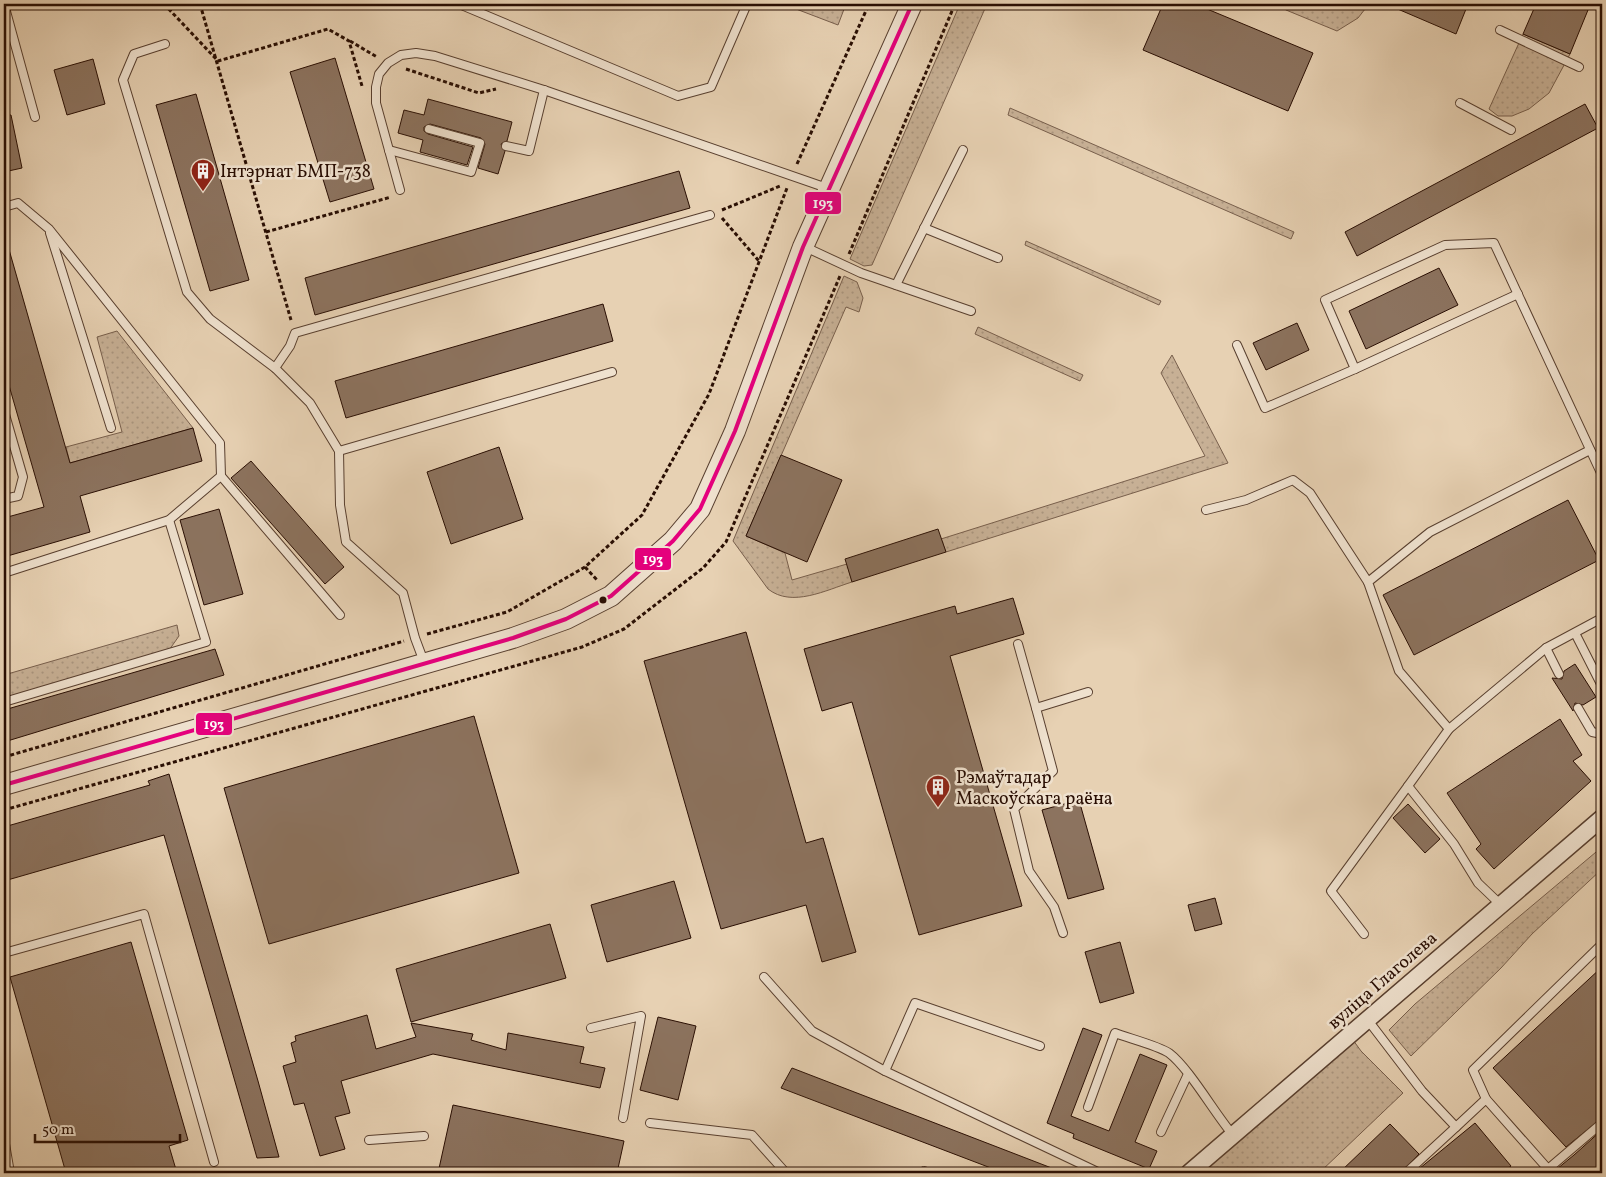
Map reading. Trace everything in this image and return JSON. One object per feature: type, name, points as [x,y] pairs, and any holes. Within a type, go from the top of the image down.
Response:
[{"type":"street","points":[[4,785],[513,638],[566,619],[611,596],[673,541],[700,509],[735,431],[804,247],[912,4]]},
{"type":"street","name":"вуліца Глаголева","points":[[1189,1173],[1602,818]]},
{"type":"lane","points":[[4,4],[36,117]]},
{"type":"lane","points":[[459,4],[678,96],[711,87],[747,4]]},
{"type":"lane","points":[[1500,30],[1579,67]]},
{"type":"lane","points":[[165,44],[134,54],[123,80],[187,292],[210,319],[275,368],[310,403],[339,451],[340,505],[346,542],[403,593],[415,638],[425,664]]},
{"type":"lane","points":[[400,190],[376,103],[376,87],[379,74],[388,62],[401,55],[416,53],[435,56],[544,90],[829,189]]},
{"type":"lane","points":[[506,146],[529,151],[544,90]]},
{"type":"lane","points":[[1460,103],[1511,130]]},
{"type":"lane","points":[[389,150],[471,172],[480,144],[429,130]]},
{"type":"lane","points":[[896,285],[963,150]]},
{"type":"lane","points":[[4,207],[18,203],[49,229],[220,442],[221,476],[340,615]]},
{"type":"lane","points":[[275,368],[290,346],[295,333],[710,216]]},
{"type":"lane","points":[[924,228],[998,258]]},
{"type":"lane","points":[[49,229],[111,428]]},
{"type":"lane","points":[[1355,369],[1325,300],[1445,245],[1494,243],[1602,475]]},
{"type":"lane","points":[[804,247],[896,285],[971,311]]},
{"type":"lane","points":[[1237,345],[1265,408],[1518,294]]},
{"type":"lane","points":[[339,451],[612,372]]},
{"type":"lane","points":[[4,411],[23,477],[18,496],[4,500]]},
{"type":"lane","points":[[1368,582],[1430,532],[1590,450]]},
{"type":"lane","points":[[4,573],[169,520],[221,476]]},
{"type":"lane","points":[[1206,510],[1246,500],[1292,480],[1310,493],[1368,582],[1399,671],[1449,729]]},
{"type":"lane","points":[[4,702],[206,642],[169,520]]},
{"type":"lane","points":[[1364,934],[1331,891],[1449,729],[1546,648],[1602,618]]},
{"type":"lane","points":[[1575,633],[1602,686]]},
{"type":"lane","points":[[1018,644],[1053,771],[1014,810],[1029,872],[1054,907],[1063,933]]},
{"type":"lane","points":[[1546,648],[1559,674]]},
{"type":"lane","points":[[1036,708],[1088,692]]},
{"type":"lane","points":[[1578,708],[1592,732],[1602,734]]},
{"type":"lane","points":[[1408,786],[1454,844],[1478,883],[1501,905]]},
{"type":"lane","points":[[4,953],[144,914],[214,1162]]},
{"type":"lane","points":[[1602,944],[1473,1070],[1486,1099],[1545,1171],[1602,1123]]},
{"type":"lane","points":[[764,977],[812,1031],[885,1071],[1100,1173]]},
{"type":"lane","points":[[885,1071],[915,1002],[1040,1046]]},
{"type":"lane","points":[[591,1028],[641,1016],[623,1118]]},
{"type":"lane","points":[[1367,1019],[1422,1091],[1456,1127]]},
{"type":"lane","points":[[1088,1107],[1115,1033],[1169,1053],[1188,1074],[1216,1115],[1233,1135]]},
{"type":"lane","points":[[1161,1132],[1188,1074]]},
{"type":"lane","points":[[1406,1173],[1486,1099]]},
{"type":"lane","points":[[650,1123],[752,1135],[786,1173]]},
{"type":"lane","points":[[369,1140],[424,1136]]},
{"type":"lane","points":[[4,1138],[10,1173]]},
{"type":"path","points":[[164,4],[218,61]]},
{"type":"path","points":[[200,4],[295,333]]},
{"type":"path","points":[[792,176],[869,4]]},
{"type":"path","points":[[4,810],[582,647],[624,629],[703,568],[726,542],[955,4]]},
{"type":"path","points":[[218,61],[328,29],[388,62],[479,93],[521,83]]},
{"type":"path","points":[[349,41],[362,87]]},
{"type":"path","points":[[4,757],[507,612],[586,567],[642,516],[709,394],[789,182],[716,213],[759,261]]},
{"type":"path","points":[[266,232],[392,197],[390,188]]},
{"type":"shaded area","points":[[783,4],[846,4],[838,25]]},
{"type":"shaded area","points":[[960,4],[987,4],[872,265],[864,266],[850,259]]},
{"type":"shaded area","points":[[1278,4],[1369,4],[1358,18],[1337,31],[1286,10]]},
{"type":"shaded area","points":[[1523,34],[1570,54],[1549,93],[1529,109],[1512,116],[1498,116],[1489,109]]},
{"type":"shaded area","points":[[1010,108],[1294,232],[1291,239],[1008,115]]},
{"type":"shaded area","points":[[1026,241],[1161,301],[1159,305],[1025,245]]},
{"type":"shaded area","points":[[844,276],[857,282],[863,298],[859,312],[846,307],[746,536],[785,553],[792,580],[847,564],[852,582],[809,596],[788,597],[768,589],[733,541]]},
{"type":"shaded area","points":[[978,327],[1083,375],[1080,381],[975,334]]},
{"type":"shaded area","points":[[117,331],[193,428],[70,463],[66,447],[122,432],[97,337]]},
{"type":"shaded area","points":[[1172,355],[1228,463],[946,552],[941,539],[1205,456],[1161,373]]},
{"type":"shaded area","points":[[177,625],[179,636],[167,653],[4,699],[4,675]]},
{"type":"shaded area","points":[[1602,847],[1602,869],[1532,934],[1501,968],[1411,1056],[1389,1030],[1415,1004]]},
{"type":"shaded area","points":[[1353,1040],[1361,1051],[1403,1093],[1319,1173],[1199,1173]]},
{"type":"building","points":[[1163,4],[1195,4],[1313,53],[1288,111],[1143,50]]},
{"type":"building","points":[[1386,4],[1468,4],[1456,34]]},
{"type":"building","points":[[1536,4],[1574,4],[1588,10],[1570,54],[1523,34]]},
{"type":"building","points":[[335,58],[374,189],[330,202],[290,72]]},
{"type":"building","points":[[93,59],[105,104],[67,115],[54,70]]},
{"type":"building","name":"Інтэрнат БМП-738","points":[[196,94],[249,280],[210,291],[156,105]]},
{"type":"building","points":[[428,99],[512,122],[507,141],[501,144],[505,151],[498,174],[478,168],[485,144],[481,138],[430,124],[424,127],[424,131],[428,134],[473,147],[467,165],[420,152],[423,140],[398,133],[404,110],[424,115]]},
{"type":"building","points":[[1585,104],[1598,128],[1357,256],[1345,232]]},
{"type":"building","points":[[4,115],[11,115],[22,168],[4,172]]},
{"type":"building","points":[[679,171],[690,208],[315,315],[305,278]]},
{"type":"building","points":[[8,246],[70,463],[193,428],[202,461],[80,496],[90,532],[4,557],[4,518],[44,507],[4,368],[4,247]]},
{"type":"building","points":[[1439,268],[1458,305],[1366,349],[1349,311]]},
{"type":"building","points":[[603,304],[613,341],[346,418],[335,381]]},
{"type":"building","points":[[1297,323],[1309,350],[1266,370],[1253,343]]},
{"type":"building","points":[[499,447],[523,519],[451,544],[427,472]]},
{"type":"building","points":[[781,455],[842,480],[807,562],[746,536]]},
{"type":"building","points":[[251,461],[344,567],[325,584],[231,478]]},
{"type":"building","points":[[1568,500],[1599,560],[1414,655],[1383,595]]},
{"type":"building","points":[[219,509],[243,594],[204,605],[180,520]]},
{"type":"building","points":[[938,529],[946,552],[852,582],[845,559]]},
{"type":"building","name":"Рэмаўтадар Маскоўскага раёна","points":[[1013,598],[1024,634],[950,656],[1022,906],[919,935],[852,702],[822,711],[804,649],[955,606],[957,614]]},
{"type":"building","points":[[746,632],[806,843],[823,838],[856,952],[822,962],[806,905],[721,929],[644,661]]},
{"type":"building","points":[[215,649],[224,675],[4,742],[4,710]]},
{"type":"building","points":[[1575,664],[1596,697],[1583,705],[1575,703],[1573,711],[1552,678],[1562,679],[1564,671]]},
{"type":"building","points":[[474,716],[519,873],[269,944],[224,788]]},
{"type":"building","points":[[1560,719],[1582,755],[1573,761],[1591,781],[1494,869],[1476,849],[1481,844],[1447,793]]},
{"type":"building","points":[[169,774],[279,1157],[257,1158],[164,835],[4,881],[4,827],[150,785],[148,781]]},
{"type":"building","points":[[1079,800],[1104,889],[1068,899],[1042,810]]},
{"type":"building","points":[[1408,804],[1440,839],[1425,853],[1393,818]]},
{"type":"building","points":[[674,881],[691,938],[607,962],[591,905]]},
{"type":"building","points":[[1215,898],[1222,924],[1195,931],[1188,905]]},
{"type":"building","points":[[550,924],[566,978],[411,1022],[396,969]]},
{"type":"building","points":[[131,942],[188,1140],[169,1146],[177,1173],[66,1173],[10,977]]},
{"type":"building","points":[[1120,942],[1134,993],[1100,1003],[1085,952]]},
{"type":"building","points":[[1602,967],[1602,1118],[1566,1147],[1493,1068]]},
{"type":"building","points":[[367,1015],[376,1049],[416,1037],[411,1023],[473,1034],[471,1040],[506,1050],[508,1033],[584,1047],[580,1063],[605,1068],[600,1088],[433,1054],[341,1081],[350,1113],[335,1117],[345,1149],[320,1156],[304,1103],[294,1105],[283,1066],[296,1062],[291,1043],[296,1041],[295,1036]]},
{"type":"building","points":[[658,1017],[696,1026],[678,1100],[640,1090]]},
{"type":"building","points":[[1083,1028],[1102,1035],[1071,1116],[1109,1131],[1140,1054],[1167,1065],[1135,1142],[1157,1151],[1149,1169],[1073,1138],[1074,1134],[1047,1123]]},
{"type":"building","points":[[792,1068],[1062,1173],[1004,1173],[781,1088]]},
{"type":"building","points":[[453,1105],[624,1141],[617,1173],[438,1173]]},
{"type":"building","points":[[1475,1123],[1511,1166],[1502,1173],[1414,1173]]},
{"type":"building","points":[[1390,1124],[1419,1154],[1400,1173],[1339,1173]]},
{"type":"building","points":[[1602,1130],[1602,1173],[1552,1173],[1574,1155]]},
{"type":"transit line","name":"193","points":[[4,785],[513,638],[566,619],[611,596],[673,541],[700,509],[735,431],[803,247],[912,4]]},
{"type":"place","name":"Інтэрнат БМП-738","points":[[203,192]]},
{"type":"place","name":"Рэмаўтадар Маскоўскага раёна","points":[[938,808]]}]
